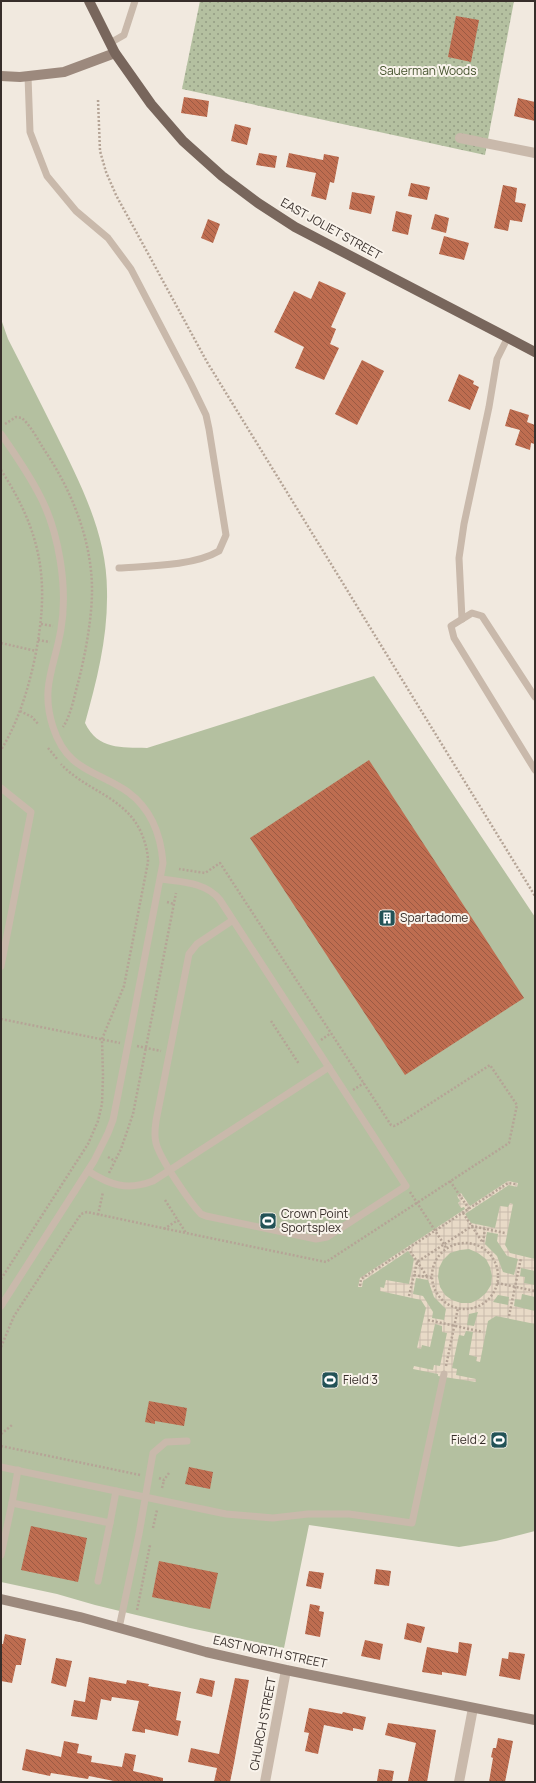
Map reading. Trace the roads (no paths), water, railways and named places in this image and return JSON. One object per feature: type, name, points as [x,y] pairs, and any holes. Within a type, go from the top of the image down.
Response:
[{"type":"main road","name":"EAST JOLIET STREET","points":[[89,1],[115,53],[151,104],[183,141],[222,176],[258,203],[294,227],[535,352]]},
{"type":"street","points":[[1,76],[28,76],[64,72],[115,53]]},
{"type":"street","points":[[460,138],[535,154]]},
{"type":"street","name":"EAST NORTH STREET","points":[[1,1599],[80,1617],[206,1652],[286,1670],[535,1720]]},
{"type":"street","name":"CHURCH STREET","points":[[265,1782],[286,1670]]},
{"type":"street","points":[[459,1782],[473,1708]]},
{"type":"lane","points":[[110,43],[124,35],[135,1]]},
{"type":"lane","points":[[28,76],[30,132],[47,176],[76,212],[108,238],[131,269],[206,414],[209,429],[226,535],[219,552],[205,558],[154,566],[119,568]]},
{"type":"lane","points":[[462,619],[459,558],[464,524],[489,407],[497,359],[508,337]]},
{"type":"lane","points":[[1,434],[41,497],[51,524],[60,560],[63,582],[62,628],[47,686],[47,697],[54,731],[62,746],[75,762],[85,770],[128,793],[147,812],[159,837],[163,863],[113,1120],[103,1146],[88,1171],[1,1306]]},
{"type":"lane","points":[[535,698],[482,616],[472,613],[450,626],[454,638],[535,770]]},
{"type":"lane","points":[[1,788],[31,812],[1,966]]},
{"type":"lane","points":[[161,879],[210,890],[220,900],[406,1186],[327,1237],[316,1239],[206,1216],[197,1210],[159,1151],[155,1135],[156,1121],[189,954],[197,944],[233,920]]},
{"type":"lane","points":[[88,1171],[113,1185],[128,1186],[146,1184],[171,1171],[329,1067]]},
{"type":"lane","points":[[1,1467],[226,1514],[273,1518],[308,1514],[349,1514],[412,1523],[444,1374]]},
{"type":"lane","points":[[119,1628],[146,1497],[153,1453],[166,1442],[187,1441]]},
{"type":"lane","points":[[1,1555],[18,1470]]},
{"type":"lane","points":[[98,1581],[116,1491]]},
{"type":"lane","points":[[12,1503],[110,1523]]},
{"type":"place","name":"Spartadome","points":[[387,918]]},
{"type":"place","name":"Crown Point Sportsplex","points":[[268,1221]]},
{"type":"place","name":"Field 3","points":[[330,1380]]},
{"type":"place","name":"Field 2","points":[[499,1440]]},
{"type":"park label","name":"Sauerman Woods","points":[[428,71]]}]
